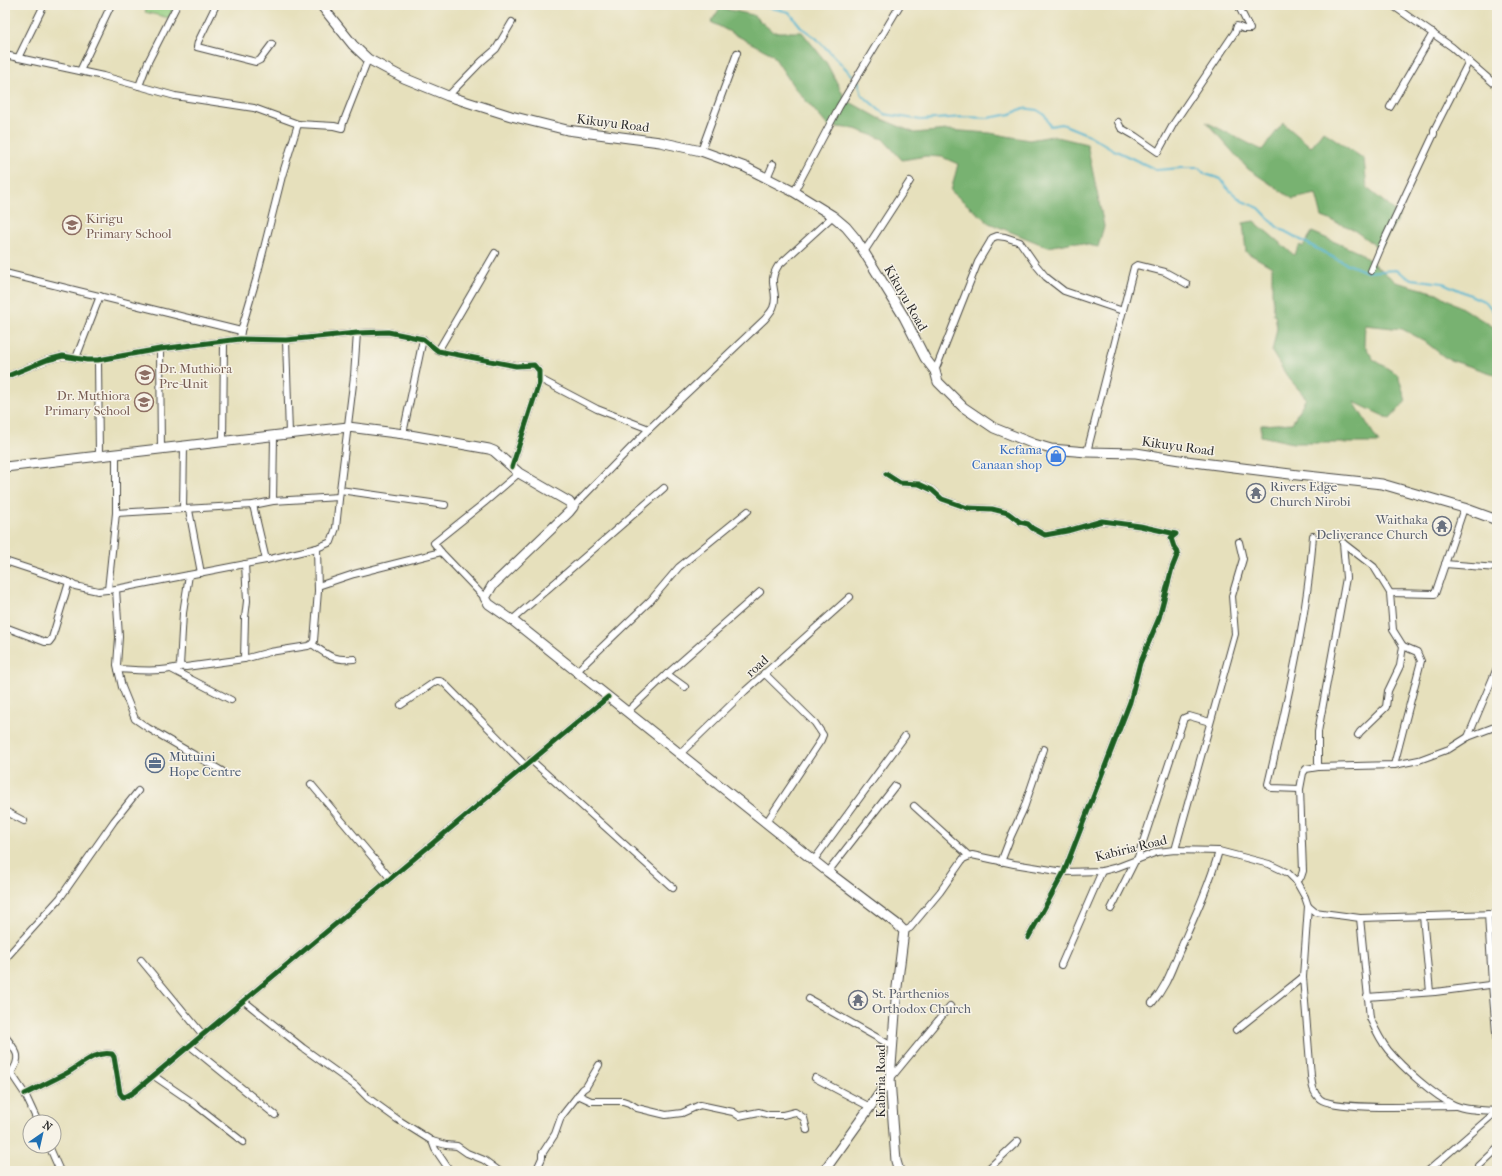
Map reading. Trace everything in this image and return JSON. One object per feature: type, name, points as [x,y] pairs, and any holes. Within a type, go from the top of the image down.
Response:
[{"type":"main road","name":"Kikuyu Road","points":[[321,5],[353,45],[368,59],[404,78],[448,96],[511,116],[567,130],[660,142],[701,151],[745,167],[794,192],[833,216],[846,227],[856,239],[904,317],[925,358],[935,371],[938,382],[963,407],[994,428],[1045,447],[1087,452],[1136,453],[1298,476],[1382,484],[1464,508],[1497,520]]},
{"type":"main road","points":[[5,467],[348,427],[404,434],[494,451],[516,470],[569,502],[572,507],[569,512],[492,586],[485,598],[490,604],[904,931]]},
{"type":"main road","name":"Kabiria Road","points":[[899,1171],[896,1161],[890,1079],[897,987],[904,931]]},
{"type":"main road","points":[[824,1171],[890,1079]]},
{"type":"street","points":[[18,58],[44,5]]},
{"type":"street","points":[[80,71],[111,5]]},
{"type":"street","points":[[139,86],[148,62],[177,5]]},
{"type":"street","points":[[216,5],[197,47],[256,62],[260,60],[272,44]]},
{"type":"street","points":[[794,192],[839,107],[900,5]]},
{"type":"street","points":[[1118,122],[1121,128],[1158,152],[1174,123],[1236,32],[1237,26],[1244,29],[1250,29],[1240,9],[1243,5]]},
{"type":"street","points":[[1392,5],[1433,33],[1497,86]]},
{"type":"street","points":[[448,96],[482,61],[496,49],[512,22]]},
{"type":"street","points":[[1390,107],[1433,33]]},
{"type":"street","points":[[701,151],[737,53]]},
{"type":"street","points":[[5,55],[103,76],[175,96],[254,108],[298,124],[334,126],[342,128],[368,59]]},
{"type":"street","points":[[1371,271],[1434,134],[1434,130],[1469,62]]},
{"type":"street","points":[[240,339],[270,220],[298,124]]},
{"type":"street","points":[[767,178],[773,164]]},
{"type":"street","points":[[864,252],[910,181]]},
{"type":"street","points":[[572,507],[649,429],[765,319],[773,308],[775,298],[772,280],[778,266],[833,216]]},
{"type":"street","points":[[935,371],[978,262],[992,238],[997,236],[1005,236],[1020,242],[1046,277],[1064,291],[1124,311]]},
{"type":"street","points":[[438,351],[495,253]]},
{"type":"street","points":[[1087,452],[1134,267],[1137,265],[1166,272],[1187,284]]},
{"type":"street","points":[[5,273],[241,331]]},
{"type":"street","points":[[76,358],[100,296]]},
{"type":"street","points":[[5,378],[54,357],[63,356],[98,360],[160,349],[240,339],[286,340],[356,333],[388,332],[423,339],[438,351],[516,366],[534,365],[539,371],[540,379],[516,470],[484,503],[436,541],[435,545],[485,598]]},
{"type":"street","points":[[5,561],[69,582],[75,586],[98,591],[116,589],[266,560],[317,548],[331,542],[334,538],[336,528],[354,376],[356,333]]},
{"type":"street","points":[[404,434],[423,339]]},
{"type":"street","points":[[286,340],[289,434]]},
{"type":"street","points":[[223,442],[224,341]]},
{"type":"street","points":[[160,349],[161,448]]},
{"type":"street","points":[[98,360],[99,455]]},
{"type":"street","points":[[540,379],[596,409],[649,429]]},
{"type":"street","points":[[273,501],[274,436]]},
{"type":"street","points":[[184,446],[186,510],[201,573]]},
{"type":"street","points":[[108,590],[116,513],[116,454]]},
{"type":"street","points":[[886,474],[900,483],[919,484],[932,490],[942,499],[968,508],[992,509],[1008,513],[1020,522],[1028,524],[1045,535],[1067,531],[1102,521],[1140,526],[1176,534],[1171,538],[1178,553],[1172,568],[1159,618],[1140,664],[1130,702],[1064,872],[1028,938]]},
{"type":"street","points":[[512,620],[664,488]]},
{"type":"street","points":[[116,513],[253,505],[273,501],[339,494],[445,504]]},
{"type":"street","points":[[253,505],[266,560]]},
{"type":"street","points":[[1390,593],[1435,594],[1464,508]]},
{"type":"street","points":[[576,672],[651,600],[680,567],[748,511]]},
{"type":"street","points":[[1300,789],[1272,788],[1268,784],[1296,663],[1311,568],[1313,536]]},
{"type":"street","points":[[1176,850],[1235,634],[1232,596],[1243,560],[1239,542]]},
{"type":"street","points":[[1318,767],[1318,732],[1346,578],[1343,543],[1374,567],[1390,593],[1393,630],[1403,646],[1417,652],[1421,661],[1394,765]]},
{"type":"street","points":[[312,644],[314,641],[318,586],[317,548]]},
{"type":"street","points":[[318,586],[354,574],[441,552]]},
{"type":"street","points":[[244,659],[247,601],[246,564]]},
{"type":"street","points":[[1445,564],[1497,568]]},
{"type":"street","points":[[180,666],[183,613],[189,575]]},
{"type":"street","points":[[5,627],[45,642],[49,642],[52,638],[69,582]]},
{"type":"street","points":[[116,589],[119,637],[118,669],[122,687],[135,719],[222,771]]},
{"type":"street","points":[[627,712],[667,674],[760,592]]},
{"type":"street","name":"road","points":[[680,754],[764,674],[850,597]]},
{"type":"street","points":[[118,669],[145,671],[171,669],[180,666],[186,667],[244,659],[312,644],[331,658],[342,660],[354,659]]},
{"type":"street","points":[[1358,735],[1386,707],[1388,692],[1400,666],[1403,646]]},
{"type":"street","points":[[1468,736],[1497,668]]},
{"type":"street","points":[[171,669],[231,700]]},
{"type":"street","points":[[667,674],[685,687]]},
{"type":"street","points":[[764,674],[816,723],[823,735],[766,823]]},
{"type":"street","points":[[401,705],[436,681],[440,681],[444,683],[525,765]]},
{"type":"street","points":[[25,1094],[101,1054],[107,1053],[112,1054],[114,1057],[120,1093],[123,1097],[134,1092],[608,697]]},
{"type":"street","points":[[1111,909],[1136,860],[1184,718],[1189,716],[1210,722]]},
{"type":"street","points":[[1296,881],[1303,872],[1300,789],[1302,777],[1306,769],[1318,767],[1394,765],[1419,760],[1449,750],[1468,736],[1497,726]]},
{"type":"street","points":[[814,860],[905,736]]},
{"type":"street","points":[[1001,862],[1024,808],[1044,749]]},
{"type":"street","points":[[531,760],[673,888]]},
{"type":"street","points":[[311,784],[390,878]]},
{"type":"street","points":[[828,872],[895,786]]},
{"type":"street","points":[[5,959],[60,898],[114,821],[138,791]]},
{"type":"street","points":[[904,931],[910,928],[940,892],[963,859],[969,856],[914,806]]},
{"type":"street","points":[[5,811],[24,821]]},
{"type":"street","name":"Kabiria Road","points":[[969,856],[972,855],[1001,862],[1064,872],[1102,870],[1157,852],[1176,850],[1219,851],[1269,864],[1288,872],[1296,881],[1308,906]]},
{"type":"street","points":[[1152,1003],[1162,993],[1167,983],[1171,970],[1202,900],[1219,851]]},
{"type":"street","points":[[1061,965],[1102,870]]},
{"type":"street","points":[[1308,906],[1316,912],[1360,918],[1497,914]]},
{"type":"street","points":[[1308,906],[1303,977],[1313,1091],[1320,1099],[1329,1103],[1355,1106],[1455,1106],[1475,1110],[1497,1111],[1428,1171]]},
{"type":"street","points":[[1488,914],[1497,1045]]},
{"type":"street","points":[[1423,916],[1430,992]]},
{"type":"street","points":[[1360,918],[1370,1018],[1375,1030],[1388,1050],[1417,1078],[1436,1094],[1455,1106]]},
{"type":"street","points":[[141,960],[203,1035]]},
{"type":"street","points":[[1236,1030],[1303,977]]},
{"type":"street","points":[[1368,997],[1430,992],[1494,984]]},
{"type":"street","points":[[809,999],[892,1046]]},
{"type":"street","points":[[244,1001],[397,1119],[432,1141],[457,1146],[467,1153],[484,1160],[499,1171]]},
{"type":"street","points":[[890,1079],[950,1006]]},
{"type":"street","points":[[5,1036],[17,1052],[18,1060],[12,1074],[5,1077]]},
{"type":"street","points":[[190,1046],[275,1115]]},
{"type":"street","points":[[536,1171],[542,1158],[542,1154],[555,1134],[561,1117],[578,1094],[586,1087],[599,1065]]},
{"type":"street","points":[[12,1074],[25,1094],[34,1114]]},
{"type":"street","points":[[154,1076],[192,1102],[243,1142]]},
{"type":"street","points":[[815,1078],[870,1107]]},
{"type":"street","points":[[578,1094],[591,1101],[623,1101],[637,1108],[666,1115],[682,1113],[700,1105],[733,1112],[739,1116],[759,1112],[769,1115],[783,1115],[795,1112],[804,1118],[807,1130]]},
{"type":"street","points":[[432,1141],[435,1149],[450,1171]]},
{"type":"street","points":[[986,1171],[1018,1141]]},
{"type":"street","points":[[1479,1166],[1497,1149]]},
{"type":"street","points":[[53,1154],[60,1171]]},
{"type":"green space","points":[[148,5],[175,5],[169,18],[145,12]]},
{"type":"green space","points":[[720,8],[753,15],[773,32],[802,32],[826,62],[846,100],[879,118],[915,133],[947,130],[990,133],[1029,140],[1053,136],[1087,144],[1104,226],[1098,247],[1074,242],[1048,247],[989,223],[951,191],[958,164],[942,157],[926,156],[902,160],[883,139],[855,129],[828,126],[794,87],[772,54],[711,22]]},
{"type":"green space","points":[[1206,122],[1262,150],[1283,123],[1311,147],[1323,131],[1364,159],[1367,188],[1400,215],[1380,249],[1351,228],[1322,217],[1316,194],[1293,199],[1248,169]]},
{"type":"green space","points":[[1254,221],[1294,255],[1300,245],[1303,247],[1312,232],[1360,253],[1396,282],[1437,293],[1497,329],[1497,375],[1447,359],[1423,340],[1402,329],[1365,325],[1364,344],[1373,359],[1398,375],[1406,401],[1390,419],[1354,402],[1379,443],[1293,443],[1261,436],[1261,425],[1292,423],[1306,398],[1287,376],[1272,352],[1277,328],[1275,315],[1273,314],[1272,267],[1246,252],[1243,223]]},
{"type":"waterway","points":[[751,5],[789,12],[802,28],[816,38],[852,75]]},
{"type":"waterway","points":[[858,80],[862,95],[884,114],[921,120],[964,117],[988,118],[1011,114],[1023,108],[1037,110],[1045,115],[1050,126],[1062,124],[1089,135],[1114,150],[1157,170],[1199,168],[1205,174],[1221,179],[1227,188],[1242,201],[1259,208],[1277,227],[1336,259],[1367,272],[1396,270],[1411,279],[1443,283],[1486,302],[1497,316]]},
{"type":"cycle path","points":[[5,377],[47,360],[63,356],[87,360],[98,360],[160,349],[240,339],[286,340],[357,333],[388,332],[423,339],[438,351],[516,366],[534,365],[539,371],[539,383],[512,467]]},
{"type":"cycle path","points":[[886,474],[900,483],[919,484],[932,490],[942,499],[968,508],[992,509],[1008,513],[1020,522],[1028,524],[1045,535],[1067,531],[1102,521],[1140,526],[1176,534],[1171,538],[1178,553],[1172,568],[1159,618],[1140,663],[1130,702],[1064,872],[1028,938]]},
{"type":"cycle path","points":[[25,1094],[67,1073],[88,1059],[106,1053],[112,1054],[114,1057],[120,1093],[123,1097],[134,1092],[608,697]]},
{"type":"place","name":"Kirigu Primary School","points":[[72,225]]},
{"type":"place","name":"Dr. Muthiora Pre-Unit","points":[[145,375]]},
{"type":"place","name":"Dr. Muthiora Primary School","points":[[144,402]]},
{"type":"place","name":"Kefama Canaan shop","points":[[1056,456]]},
{"type":"place","name":"Rivers Edge Church Nirobi","points":[[1256,493]]},
{"type":"place","name":"Waithaka Deliverance Church","points":[[1442,526]]},
{"type":"place","name":"Mutuini Hope Centre","points":[[155,763]]},
{"type":"place","name":"St. Parthenios Orthodox Church","points":[[858,1000]]}]
